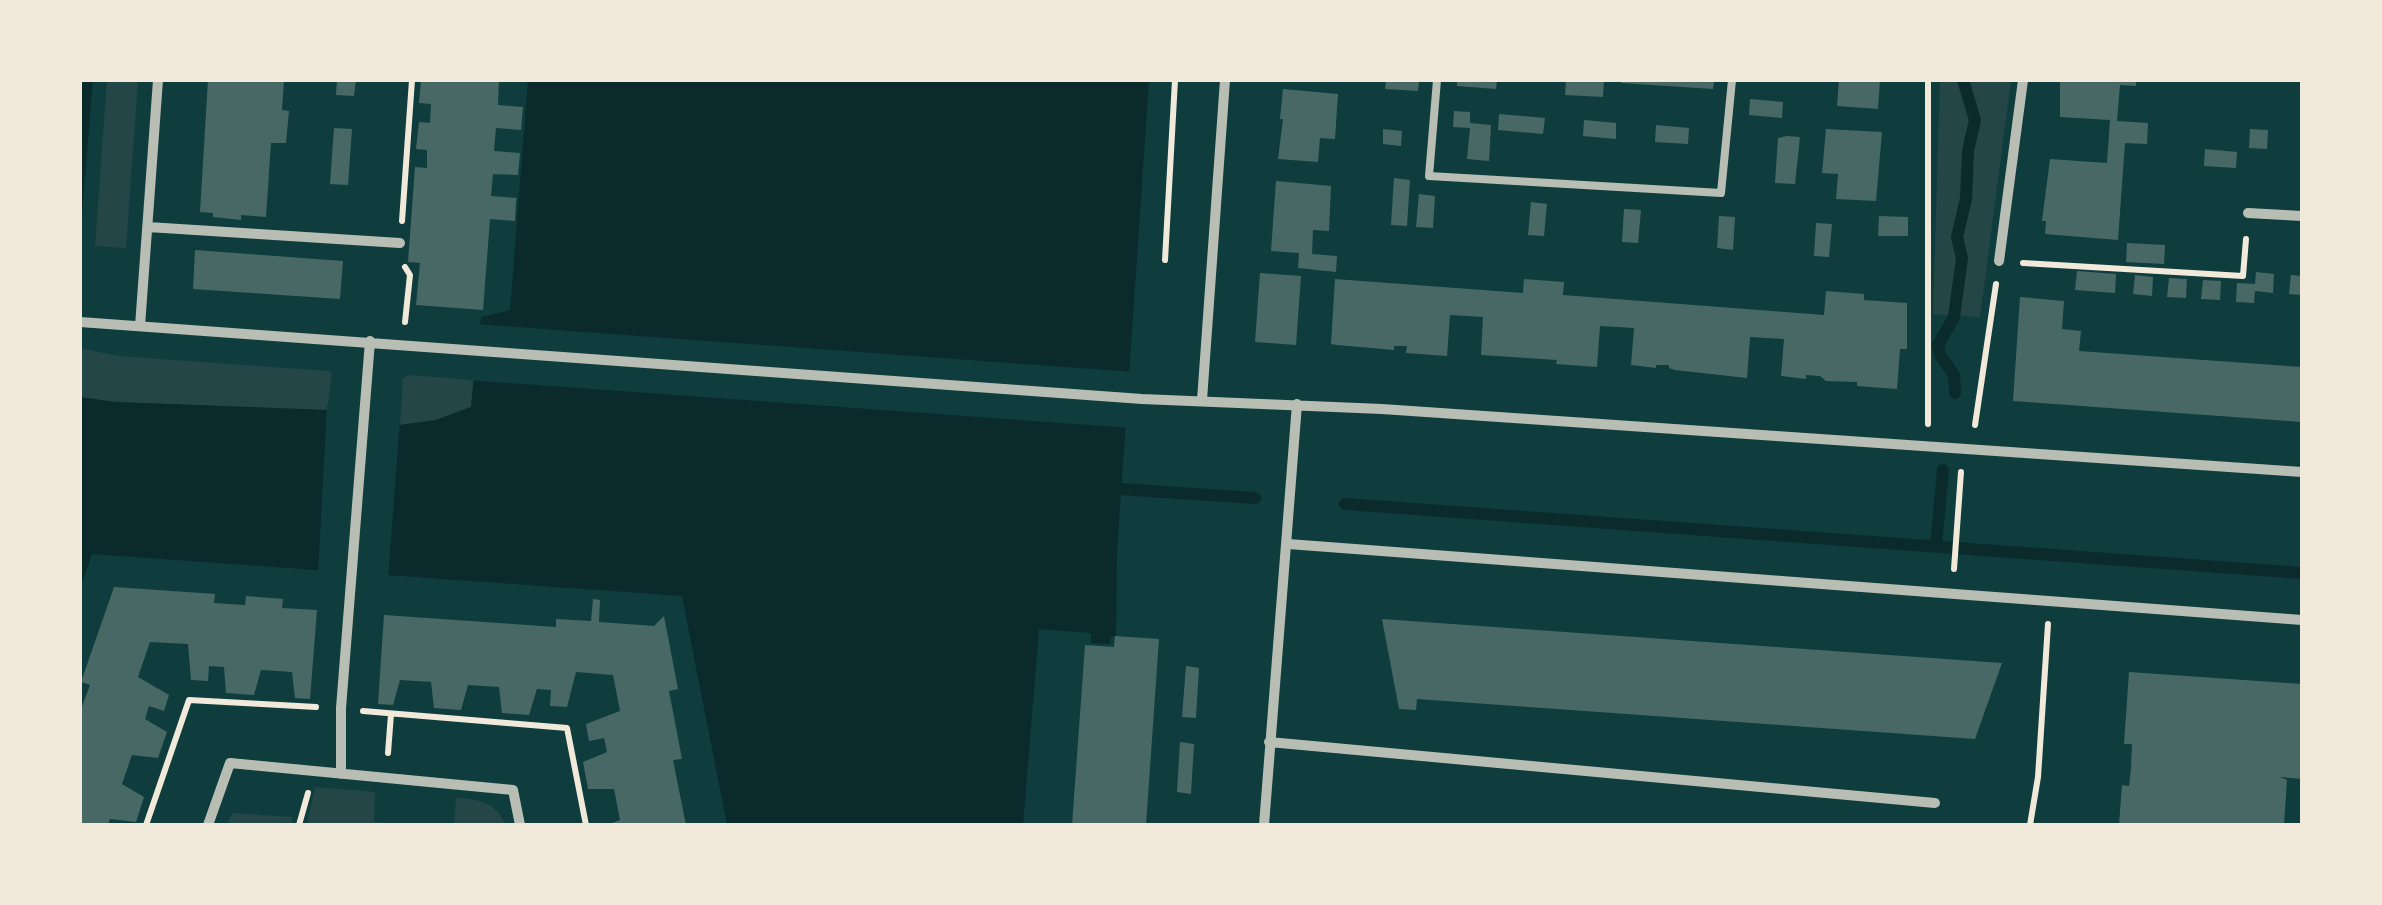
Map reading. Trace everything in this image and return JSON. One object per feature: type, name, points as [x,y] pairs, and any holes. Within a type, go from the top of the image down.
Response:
[{"type":"street","points":[[140,326],[158,80]]},
{"type":"street","points":[[1202,400],[1224,80]]},
{"type":"street","points":[[1999,262],[2023,80]]},
{"type":"street","points":[[2248,212],[2302,216]]},
{"type":"street","points":[[148,227],[400,244]]},
{"type":"street","points":[[81,322],[1142,398],[1297,404],[2302,472]]},
{"type":"street","points":[[342,774],[342,708],[370,341]]},
{"type":"street","points":[[1264,825],[1297,404]]},
{"type":"street","points":[[1288,544],[2302,620]]},
{"type":"street","points":[[1269,742],[1935,803]]},
{"type":"street","points":[[208,825],[230,764],[513,790],[520,825]]},
{"type":"lane","points":[[1437,80],[1429,176],[1720,193],[1732,80]]},
{"type":"path","points":[[403,343],[410,274],[400,260],[400,244],[412,80]]},
{"type":"path","points":[[1165,260],[1175,80]]},
{"type":"path","points":[[1928,80],[1928,448]]},
{"type":"path","points":[[1955,559],[1966,451],[1999,262],[2243,276],[2248,212]]},
{"type":"path","points":[[2030,825],[2049,656],[2048,603]]},
{"type":"path","points":[[146,825],[190,700],[342,708],[567,728],[586,825]]},
{"type":"path","points":[[386,778],[391,714]]},
{"type":"path","points":[[299,825],[310,786]]},
{"type":"shaded area","points":[[80,80],[93,80],[80,239]]},
{"type":"shaded area","points":[[107,80],[138,80],[126,248],[95,246]]},
{"type":"shaded area","points":[[528,80],[1149,80],[1117,552],[1116,636],[1111,637],[1110,644],[1091,643],[1091,633],[1039,629],[1023,825],[727,825],[682,596],[92,554],[80,588],[80,397],[115,402],[327,410],[400,425],[436,420],[471,407],[481,317],[510,310]]},
{"type":"shaded area","points":[[1940,80],[2011,80],[1980,317],[1933,314]]},
{"type":"shaded area","points":[[80,348],[118,356],[328,371],[332,374],[327,410],[115,402],[80,397]]},
{"type":"shaded area","points":[[408,375],[473,380],[471,407],[436,420],[400,425],[403,379]]},
{"type":"shaded area","points":[[315,787],[375,792],[374,822],[412,825],[307,825]]},
{"type":"shaded area","points":[[456,798],[486,803],[506,825],[454,825]]},
{"type":"shaded area","points":[[232,813],[293,817],[291,825],[227,825]]},
{"type":"pier","points":[[475,324],[1134,372],[1131,428],[468,380]]},
{"type":"pier","points":[[327,405],[400,420],[388,579],[318,574]]},
{"type":"building","points":[[208,80],[284,80],[282,110],[289,111],[286,143],[271,143],[266,217],[241,215],[241,220],[200,212]]},
{"type":"building","points":[[337,80],[356,80],[354,96],[336,95]]},
{"type":"building","points":[[421,80],[499,80],[498,105],[523,107],[521,130],[496,128],[494,151],[520,153],[518,175],[493,174],[491,196],[517,198],[515,221],[490,219],[483,310],[416,305],[420,263],[408,262],[415,167],[427,168],[427,150],[416,149],[419,122],[430,123],[431,104],[419,103]]},
{"type":"building","points":[[1386,80],[1419,80],[1418,91],[1385,89]]},
{"type":"building","points":[[1457,80],[1497,80],[1496,89],[1457,86]]},
{"type":"building","points":[[1566,80],[1604,80],[1603,97],[1565,95]]},
{"type":"building","points":[[1621,80],[1714,80],[1713,89]]},
{"type":"building","points":[[1839,80],[1880,80],[1878,109],[1837,106]]},
{"type":"building","points":[[2060,80],[2136,80],[2136,86],[2120,85],[2117,121],[2148,123],[2147,144],[2125,143],[2118,240],[2045,234],[2046,221],[2042,221],[2050,159],[2107,163],[2110,120],[2060,117]]},
{"type":"building","points":[[1283,89],[1338,94],[1335,139],[1320,138],[1318,162],[1278,159]]},
{"type":"building","points":[[1750,99],[1783,102],[1782,118],[1749,115]]},
{"type":"building","points":[[1454,111],[1470,112],[1470,123],[1491,125],[1489,161],[1467,159],[1470,128],[1453,127]]},
{"type":"building","points":[[1499,114],[1545,118],[1543,134],[1498,130]]},
{"type":"building","points":[[1584,120],[1616,123],[1616,139],[1583,136]]},
{"type":"building","points":[[1656,125],[1689,128],[1688,144],[1655,142]]},
{"type":"building","points":[[334,128],[352,129],[348,185],[330,184]]},
{"type":"building","points":[[1383,129],[1402,131],[1401,146],[1383,144]]},
{"type":"building","points":[[1826,129],[1882,132],[1876,201],[1836,199],[1838,174],[1822,173]]},
{"type":"building","points":[[2250,129],[2268,130],[2267,149],[2249,148]]},
{"type":"building","points":[[1800,137],[1795,184],[1775,183],[1778,138]]},
{"type":"building","points":[[2205,149],[2237,152],[2236,168],[2204,166]]},
{"type":"building","points":[[1394,178],[1410,180],[1407,226],[1391,225]]},
{"type":"building","points":[[1276,181],[1331,186],[1329,231],[1313,230],[1312,254],[1337,256],[1336,272],[1298,268],[1299,253],[1271,251]]},
{"type":"building","points":[[1419,194],[1435,196],[1433,228],[1416,227]]},
{"type":"building","points":[[1531,202],[1547,204],[1544,236],[1528,235]]},
{"type":"building","points":[[1624,209],[1641,210],[1638,243],[1622,242]]},
{"type":"building","points":[[1719,216],[1735,217],[1733,250],[1717,248]]},
{"type":"building","points":[[1879,216],[1908,217],[1908,236],[1878,236]]},
{"type":"building","points":[[1816,223],[1832,224],[1829,257],[1814,256]]},
{"type":"building","points":[[2127,243],[2165,245],[2164,264],[2126,262]]},
{"type":"building","points":[[195,250],[343,261],[340,299],[193,289]]},
{"type":"building","points":[[2077,271],[2116,274],[2115,293],[2075,290]]},
{"type":"building","points":[[2256,272],[2274,274],[2273,293],[2255,291],[2254,303],[2236,302],[2237,283],[2255,284]]},
{"type":"building","points":[[1260,273],[1301,276],[1296,345],[1255,342]]},
{"type":"building","points":[[2135,275],[2153,277],[2152,296],[2133,294]]},
{"type":"building","points":[[2291,275],[2302,276],[2302,295],[2289,294]]},
{"type":"building","points":[[2169,278],[2187,279],[2186,298],[2167,297]]},
{"type":"building","points":[[1335,279],[1523,293],[1524,279],[1564,282],[1563,295],[1824,315],[1826,291],[1864,294],[1864,300],[1907,303],[1907,349],[1900,349],[1897,389],[1826,381],[1820,376],[1781,376],[1784,339],[1750,337],[1747,378],[1675,370],[1669,365],[1631,365],[1634,328],[1600,326],[1597,367],[1481,355],[1483,317],[1450,315],[1447,356],[1406,353],[1407,346],[1394,346],[1394,350],[1337,345],[1331,344]]},
{"type":"building","points":[[2203,280],[2221,281],[2220,300],[2201,299]]},
{"type":"building","points":[[2020,297],[2064,301],[2062,329],[2081,331],[2079,351],[2302,367],[2302,422],[2013,401]]},
{"type":"building","points":[[114,587],[215,594],[214,603],[245,605],[246,596],[283,599],[282,608],[317,610],[310,699],[295,698],[292,672],[261,670],[254,695],[226,693],[224,667],[209,666],[208,681],[191,680],[188,644],[150,642],[138,677],[169,695],[164,711],[149,706],[145,719],[167,732],[158,758],[132,755],[122,784],[144,797],[136,822],[110,819],[108,825],[80,825],[80,712],[90,685],[81,682]]},
{"type":"building","points":[[593,599],[600,600],[599,622],[654,626],[664,616],[678,689],[669,691],[682,759],[673,760],[686,825],[607,825],[620,820],[614,789],[588,789],[583,762],[607,752],[604,738],[589,741],[586,724],[620,711],[613,675],[576,672],[567,707],[550,706],[551,690],[537,689],[529,715],[502,713],[499,687],[468,685],[461,710],[434,708],[431,682],[400,680],[393,705],[378,704],[384,615],[556,627],[556,619],[591,621]]},
{"type":"building","points":[[1382,619],[2002,663],[1975,739],[1417,699],[1416,710],[1399,709]]},
{"type":"building","points":[[1115,636],[1159,639],[1146,825],[1072,825],[1085,645],[1114,647]]},
{"type":"building","points":[[1186,666],[1199,668],[1196,718],[1182,717]]},
{"type":"building","points":[[2129,672],[2302,684],[2302,779],[2280,777],[2287,780],[2284,825],[2119,825],[2122,785],[2129,786],[2131,768],[2132,744],[2124,744]]},
{"type":"building","points":[[1180,742],[1194,744],[1191,794],[1177,792]]},
{"type":"waterway","points":[[1955,393],[1954,375],[1938,345],[1954,317],[1962,258],[1957,237],[1966,199],[1968,151],[1975,120],[1963,80]]},
{"type":"waterway","points":[[1936,546],[1943,470]]},
{"type":"waterway","points":[[1121,489],[1255,498]]},
{"type":"waterway","points":[[1345,504],[2302,573]]}]
